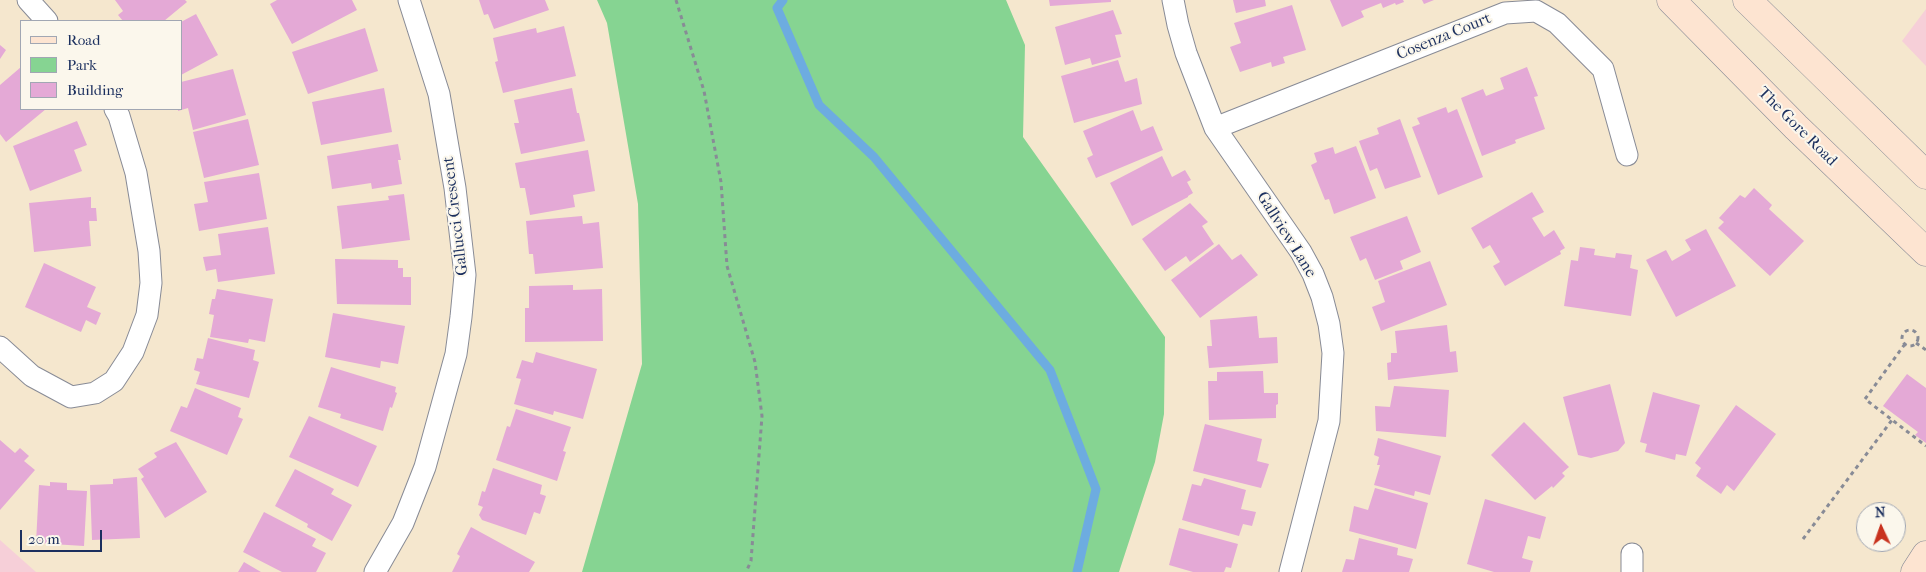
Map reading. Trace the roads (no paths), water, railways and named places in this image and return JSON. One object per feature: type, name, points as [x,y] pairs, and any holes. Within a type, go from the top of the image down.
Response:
[{"type":"main road","name":"The Gore Road","points":[[1671,0],[1796,127],[1926,252]]},
{"type":"main road","points":[[1747,0],[1926,175]]},
{"type":"main road","points":[[1915,572],[1926,555]]},
{"type":"street","points":[[28,0],[46,20]]},
{"type":"street","name":"Gallucci Crescent","points":[[375,572],[402,523],[425,467],[456,354],[462,317],[465,275],[455,188],[439,94],[409,0]]},
{"type":"street","name":"Gallview Lane","points":[[1173,0],[1186,53],[1215,128],[1301,252],[1313,274],[1322,297],[1329,324],[1333,353],[1329,421],[1290,572]]},
{"type":"street","name":"Cosenza Court","points":[[1215,128],[1505,13],[1536,11],[1557,22],[1602,68],[1627,155]]},
{"type":"street","points":[[0,347],[32,376],[71,397],[95,393],[114,381],[133,352],[147,316],[151,275],[149,251],[136,173],[116,110]]},
{"type":"waterway","points":[[783,0],[777,8],[819,105],[874,157],[1050,370],[1096,489],[1077,572]]}]
